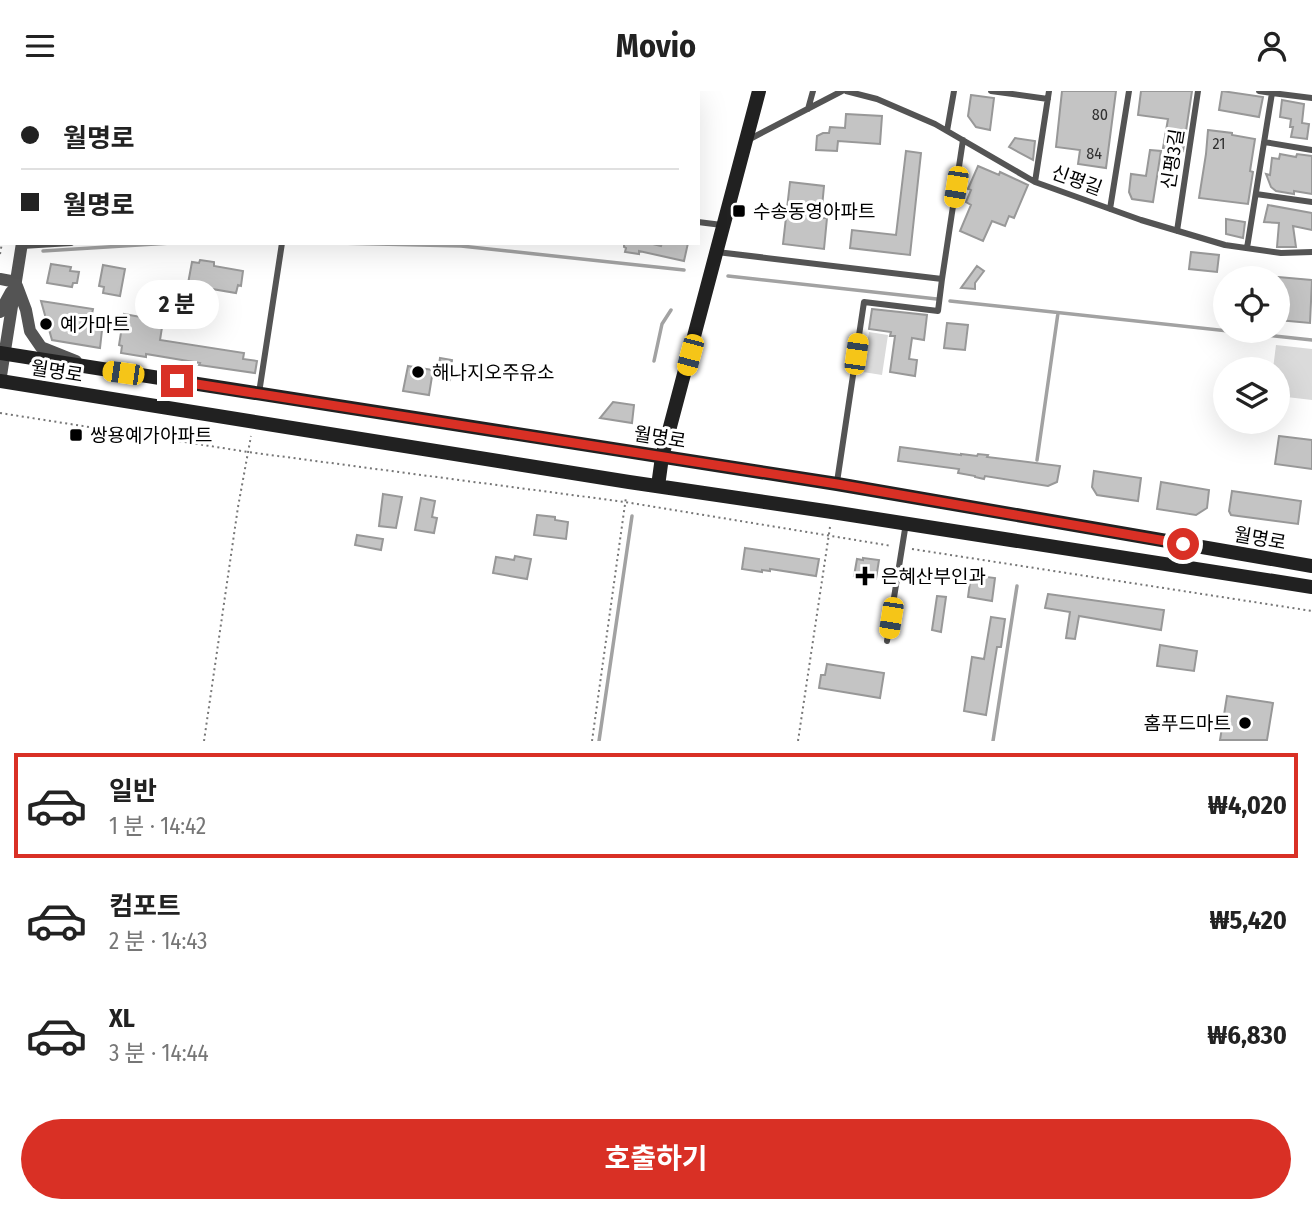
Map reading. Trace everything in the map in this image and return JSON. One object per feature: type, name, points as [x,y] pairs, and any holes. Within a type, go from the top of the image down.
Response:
[{"type":"street","points":[[658,486],[662,457],[759,91]]},
{"type":"street","points":[[0,381],[2,354],[22,245]]},
{"type":"street","points":[[0,279],[16,282]]},
{"type":"street","points":[[0,312],[16,282]]},
{"type":"street","points":[[16,282],[30,331],[41,347],[96,369]]},
{"type":"street","name":"월명로","points":[[2,354],[837,484],[1312,565]]},
{"type":"street","name":"월명로","points":[[0,381],[1312,589]]},
{"type":"lane","points":[[808,109],[813,91]]},
{"type":"lane","name":"신평길","points":[[746,141],[844,91],[877,100],[935,124],[1035,181],[1110,209],[1225,245],[1282,253],[1312,252]]},
{"type":"lane","points":[[947,131],[954,91]]},
{"type":"lane","points":[[991,91],[1048,95],[1035,181]]},
{"type":"lane","points":[[1110,209],[1129,91]]},
{"type":"lane","name":"신평3길","points":[[1177,231],[1198,91]]},
{"type":"lane","points":[[1259,91],[1312,99]]},
{"type":"lane","points":[[1247,248],[1272,93]]},
{"type":"lane","points":[[837,484],[864,302],[938,311],[963,140]]},
{"type":"lane","points":[[1264,142],[1312,150]]},
{"type":"lane","points":[[1256,194],[1312,202]]},
{"type":"lane","points":[[700,222],[724,226]]},
{"type":"lane","points":[[259,393],[282,245]]},
{"type":"lane","points":[[717,252],[942,279]]},
{"type":"lane","points":[[887,641],[906,523]]},
{"type":"path","points":[[0,413],[248,452],[625,502],[1312,611]]},
{"type":"path","points":[[204,740],[253,421]]},
{"type":"path","points":[[592,740],[629,482]]},
{"type":"path","points":[[798,740],[832,512]]},
{"type":"shaded area","points":[[869,332],[888,335],[882,375],[863,372]]},
{"type":"shaded area","points":[[1276,345],[1312,349],[1312,400],[1290,397],[1290,357],[1274,357]]},
{"type":"building","points":[[1062,91],[1116,91],[1106,168],[1078,164],[1080,150],[1056,147]]},
{"type":"building","points":[[1141,91],[1192,91],[1183,151],[1163,148],[1168,119],[1138,115]]},
{"type":"building","points":[[1222,91],[1263,97],[1259,117],[1219,110]]},
{"type":"building","points":[[971,95],[994,98],[990,130],[976,127],[968,116]]},
{"type":"building","points":[[1282,100],[1304,104],[1302,123],[1309,124],[1307,139],[1291,137],[1291,119],[1280,117]]},
{"type":"building","points":[[846,114],[882,116],[880,144],[838,141],[837,151],[816,150],[817,136],[829,133],[830,127],[845,128]]},
{"type":"building","points":[[1208,130],[1255,139],[1248,204],[1199,198]]},
{"type":"building","points":[[1015,138],[1035,141],[1033,160],[1009,147]]},
{"type":"building","points":[[1150,150],[1161,151],[1153,202],[1132,199],[1129,192],[1131,174],[1146,176]]},
{"type":"building","points":[[906,151],[921,153],[910,255],[850,248],[852,230],[896,235]]},
{"type":"building","points":[[1280,154],[1312,156],[1312,194],[1276,191],[1271,187],[1266,174],[1270,175],[1272,158],[1279,159]]},
{"type":"building","points":[[978,166],[999,175],[1000,172],[1028,185],[1014,218],[1009,216],[1005,226],[992,221],[983,241],[960,231],[971,205],[966,202],[971,190],[968,189]]},
{"type":"building","points":[[790,182],[824,186],[821,218],[827,218],[824,249],[783,244]]},
{"type":"building","points":[[1268,205],[1312,213],[1312,230],[1293,226],[1296,247],[1277,247],[1279,223],[1264,222]]},
{"type":"building","points":[[1226,219],[1245,222],[1243,238],[1226,234]]},
{"type":"building","points":[[688,245],[684,261],[639,251],[639,254],[625,252],[624,247]]},
{"type":"building","points":[[1191,252],[1219,255],[1218,266],[1213,266],[1213,272],[1189,269]]},
{"type":"building","points":[[200,260],[214,262],[214,266],[243,271],[241,286],[238,285],[236,293],[200,287],[199,291],[187,289],[192,262],[199,263]]},
{"type":"building","points":[[51,264],[71,267],[70,271],[79,272],[77,283],[73,283],[72,287],[47,283]]},
{"type":"building","points":[[103,265],[125,269],[120,296],[103,293],[104,287],[99,286]]},
{"type":"building","points":[[977,266],[984,271],[975,283],[975,289],[961,288]]},
{"type":"building","points":[[1290,278],[1312,280],[1310,323],[1290,321]]},
{"type":"building","points":[[41,301],[93,309],[89,328],[102,330],[100,348],[52,340]]},
{"type":"building","points":[[872,309],[927,315],[924,340],[912,338],[909,359],[917,360],[915,376],[890,372],[895,336],[890,336],[891,332],[869,329]]},
{"type":"building","points":[[124,314],[163,321],[160,340],[244,353],[243,359],[257,361],[255,373],[146,354],[146,357],[121,353],[122,346],[119,345]]},
{"type":"building","points":[[947,323],[968,325],[965,350],[944,348]]},
{"type":"building","points":[[440,358],[452,360],[450,380],[437,378]]},
{"type":"building","points":[[408,366],[433,370],[429,395],[403,391]]},
{"type":"building","points":[[613,402],[634,405],[632,423],[600,418]]},
{"type":"building","points":[[1279,436],[1312,440],[1312,469],[1275,464]]},
{"type":"building","points":[[900,447],[961,455],[988,455],[987,457],[1060,466],[1057,482],[1048,486],[985,476],[984,479],[958,473],[959,469],[898,461]]},
{"type":"building","points":[[1094,471],[1141,478],[1138,501],[1097,495],[1092,487]]},
{"type":"building","points":[[1161,482],[1209,490],[1207,508],[1196,515],[1157,509]]},
{"type":"building","points":[[1232,491],[1301,501],[1298,524],[1231,515],[1229,511]]},
{"type":"building","points":[[383,494],[402,497],[396,528],[379,526]]},
{"type":"building","points":[[421,498],[435,501],[432,517],[437,518],[434,533],[415,530]]},
{"type":"building","points":[[537,515],[568,522],[566,539],[534,535]]},
{"type":"building","points":[[357,535],[383,539],[381,550],[355,545]]},
{"type":"building","points":[[745,548],[819,559],[816,576],[770,569],[762,572],[742,569]]},
{"type":"building","points":[[515,556],[531,559],[527,579],[493,573],[496,557],[514,560]]},
{"type":"building","points":[[857,559],[879,560],[876,579],[854,576]]},
{"type":"building","points":[[971,575],[995,578],[992,601],[968,597]]},
{"type":"building","points":[[1048,594],[1164,610],[1161,630],[1079,616],[1075,639],[1066,638],[1070,612],[1045,608]]},
{"type":"building","points":[[937,596],[946,597],[941,632],[932,630]]},
{"type":"building","points":[[991,617],[1005,619],[1001,647],[997,647],[986,715],[964,711],[972,657],[984,659]]},
{"type":"building","points":[[1160,645],[1197,651],[1194,671],[1157,666]]},
{"type":"building","points":[[827,664],[884,673],[880,698],[819,688],[821,675],[825,675]]},
{"type":"building","points":[[1227,696],[1273,703],[1267,740],[1220,740]]},
{"type":"waterway","points":[[43,251],[139,245]]},
{"type":"waterway","points":[[420,245],[461,246],[684,270]]},
{"type":"waterway","points":[[728,276],[937,299]]},
{"type":"waterway","points":[[950,301],[1312,340]]},
{"type":"waterway","points":[[654,361],[662,324],[671,310]]},
{"type":"waterway","points":[[1037,460],[1058,313]]},
{"type":"waterway","points":[[599,741],[632,516]]},
{"type":"waterway","points":[[993,741],[1017,586]]},
{"type":"place","name":"수송동영아파트","points":[[739,211]]},
{"type":"place","name":"예가마트","points":[[46,324]]},
{"type":"place","name":"해나지오주유소","points":[[418,372]]},
{"type":"place","name":"쌍용예가아파트","points":[[76,435]]},
{"type":"place","name":"은혜산부인과","points":[[865,576]]},
{"type":"place","name":"홈푸드마트","points":[[1245,723]]},
{"type":"route","points":[[177,381],[837,484],[1183,544]]}]
